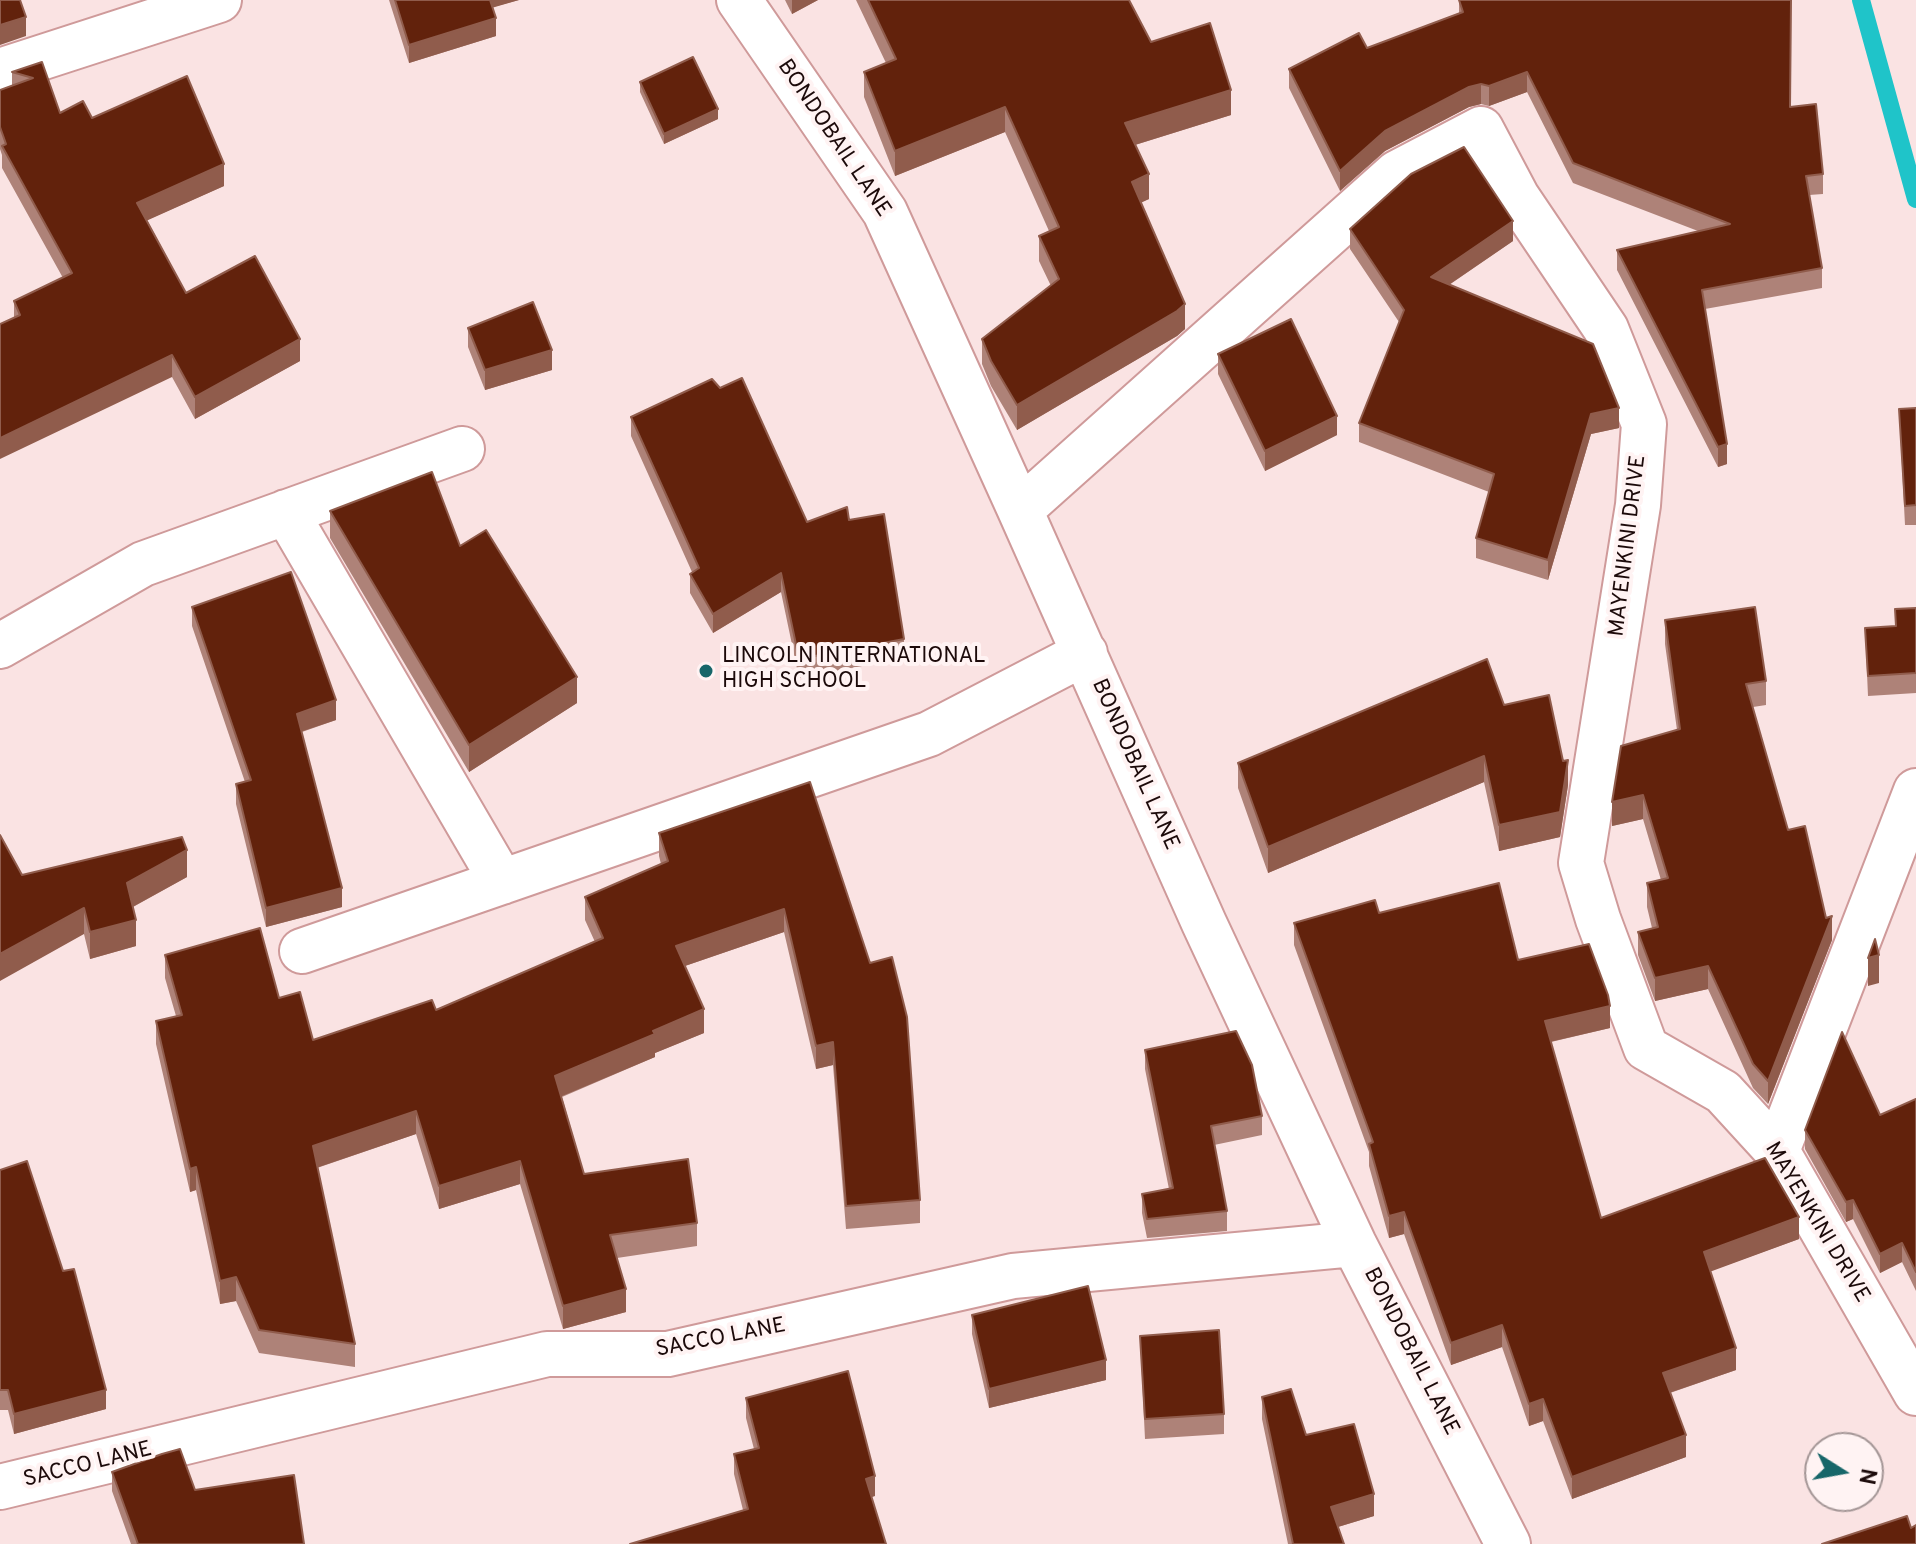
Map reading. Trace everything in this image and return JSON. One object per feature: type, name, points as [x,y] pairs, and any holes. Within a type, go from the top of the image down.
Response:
[{"type":"street","points":[[0,71],[219,0]]},
{"type":"street","name":"BONDOBAIL LANE","points":[[739,0],[885,212],[1204,923],[1354,1244],[1508,1544]]},
{"type":"street","name":"MAYENKINI DRIVE","points":[[1020,510],[1397,173],[1481,129],[1517,197],[1606,329],[1644,424],[1638,505],[1581,863],[1598,919],[1646,1048],[1723,1092],[1777,1151],[1916,1393]]},
{"type":"street","points":[[0,646],[143,564],[462,449]]},
{"type":"street","points":[[286,512],[502,882]]},
{"type":"street","points":[[302,951],[929,734],[1085,653]]},
{"type":"street","points":[[1777,1151],[1916,791]]},
{"type":"street","name":"SACCO LANE","points":[[0,1487],[547,1354],[668,1354],[1013,1276],[1354,1244]]},
{"type":"building","points":[[0,0],[20,0],[26,17],[0,25]]},
{"type":"building","points":[[395,0],[490,0],[496,18],[409,45]]},
{"type":"building","points":[[868,0],[1129,0],[1151,42],[1210,23],[1231,90],[1125,123],[1149,174],[1132,182],[1185,304],[1017,405],[982,339],[1059,279],[1039,236],[1059,227],[1005,107],[895,151],[864,72],[896,59]]},
{"type":"building","points":[[1459,0],[1791,0],[1790,107],[1816,104],[1823,174],[1806,176],[1822,268],[1702,290],[1727,444],[1718,447],[1617,250],[1730,224],[1573,163],[1527,72],[1489,86],[1469,87],[1385,131],[1340,171],[1289,69],[1359,33],[1367,48],[1463,12]]},
{"type":"building","points":[[693,57],[718,109],[664,134],[640,82]]},
{"type":"building","points":[[42,62],[60,113],[83,101],[92,118],[187,76],[224,164],[137,203],[186,293],[255,256],[300,339],[195,397],[172,355],[0,438],[0,324],[20,315],[14,301],[72,273],[2,146],[6,144],[0,127],[0,90],[33,78],[12,72]]},
{"type":"building","points":[[1464,147],[1513,221],[1431,277],[1593,344],[1619,408],[1591,414],[1548,560],[1476,538],[1494,474],[1359,423],[1404,310],[1350,229],[1411,174]]},
{"type":"building","points":[[533,302],[552,350],[485,370],[468,328]]},
{"type":"building","points":[[1291,319],[1337,416],[1265,451],[1218,354]]},
{"type":"building","points":[[742,378],[807,522],[847,507],[849,520],[884,514],[904,639],[799,659],[781,573],[713,614],[690,574],[699,568],[631,417],[712,379],[720,388]]},
{"type":"building","points":[[1916,408],[1916,505],[1905,506],[1899,409]]},
{"type":"building","points":[[432,472],[460,546],[486,530],[577,677],[469,745],[330,511]]},
{"type":"building","points":[[291,572],[336,700],[297,714],[342,888],[266,908],[236,784],[251,780],[192,607]]},
{"type":"building","points":[[1755,607],[1766,681],[1746,684],[1788,830],[1805,826],[1826,918],[1832,916],[1768,1081],[1753,1064],[1708,966],[1655,978],[1638,932],[1658,927],[1647,883],[1668,878],[1643,795],[1612,802],[1621,746],[1680,729],[1665,620]]},
{"type":"building","points":[[1916,608],[1916,673],[1868,676],[1865,628],[1896,626],[1895,609]]},
{"type":"building","points":[[1487,659],[1504,705],[1549,695],[1563,761],[1568,760],[1560,812],[1499,825],[1484,756],[1268,847],[1238,763]]},
{"type":"building","points":[[810,782],[870,963],[892,957],[907,1017],[920,1200],[846,1206],[833,1042],[816,1046],[784,909],[676,946],[704,1009],[653,1031],[655,1034],[555,1076],[584,1174],[688,1159],[697,1223],[610,1235],[626,1289],[563,1306],[520,1161],[439,1186],[416,1111],[313,1146],[355,1344],[259,1330],[236,1277],[220,1281],[196,1167],[190,1169],[156,1021],[182,1015],[165,955],[260,928],[279,998],[300,992],[313,1040],[432,1000],[436,1010],[603,938],[585,897],[668,861],[659,833]]},
{"type":"building","points":[[0,835],[22,875],[182,837],[187,850],[127,883],[136,920],[90,932],[84,908],[0,954]]},
{"type":"building","points":[[1499,883],[1518,960],[1589,944],[1608,995],[1610,1006],[1545,1021],[1601,1218],[1765,1158],[1799,1217],[1704,1252],[1736,1348],[1663,1373],[1686,1435],[1572,1477],[1543,1399],[1529,1404],[1502,1325],[1451,1343],[1404,1212],[1389,1216],[1369,1144],[1373,1142],[1294,923],[1375,900],[1379,913]]},
{"type":"building","points":[[1875,939],[1879,955],[1868,958]]},
{"type":"building","points":[[1236,1031],[1252,1065],[1262,1116],[1211,1126],[1227,1211],[1147,1219],[1142,1194],[1173,1188],[1145,1050]]},
{"type":"building","points":[[1842,1032],[1880,1115],[1916,1099],[1916,1272],[1902,1243],[1880,1254],[1853,1200],[1846,1202],[1805,1130]]},
{"type":"building","points":[[27,1161],[63,1271],[74,1269],[106,1390],[14,1414],[8,1390],[0,1390],[0,1170]]},
{"type":"building","points":[[1088,1286],[1106,1360],[989,1389],[972,1315]]},
{"type":"building","points":[[1219,1330],[1224,1414],[1145,1419],[1140,1336]]},
{"type":"building","points":[[848,1371],[875,1476],[866,1479],[886,1544],[630,1544],[748,1509],[734,1454],[759,1448],[746,1398]]},
{"type":"building","points":[[1291,1389],[1306,1435],[1354,1424],[1374,1494],[1331,1507],[1344,1544],[1293,1544],[1262,1397]]},
{"type":"building","points":[[180,1449],[195,1490],[294,1475],[304,1544],[138,1544],[112,1472]]},
{"type":"building","points":[[1907,1516],[1911,1528],[1916,1525],[1916,1544],[1822,1544]]},
{"type":"waterway","points":[[1861,0],[1916,199]]},
{"type":"place","name":"LINCOLN INTERNATIONAL HIGH SCHOOL","points":[[706,671]]}]
